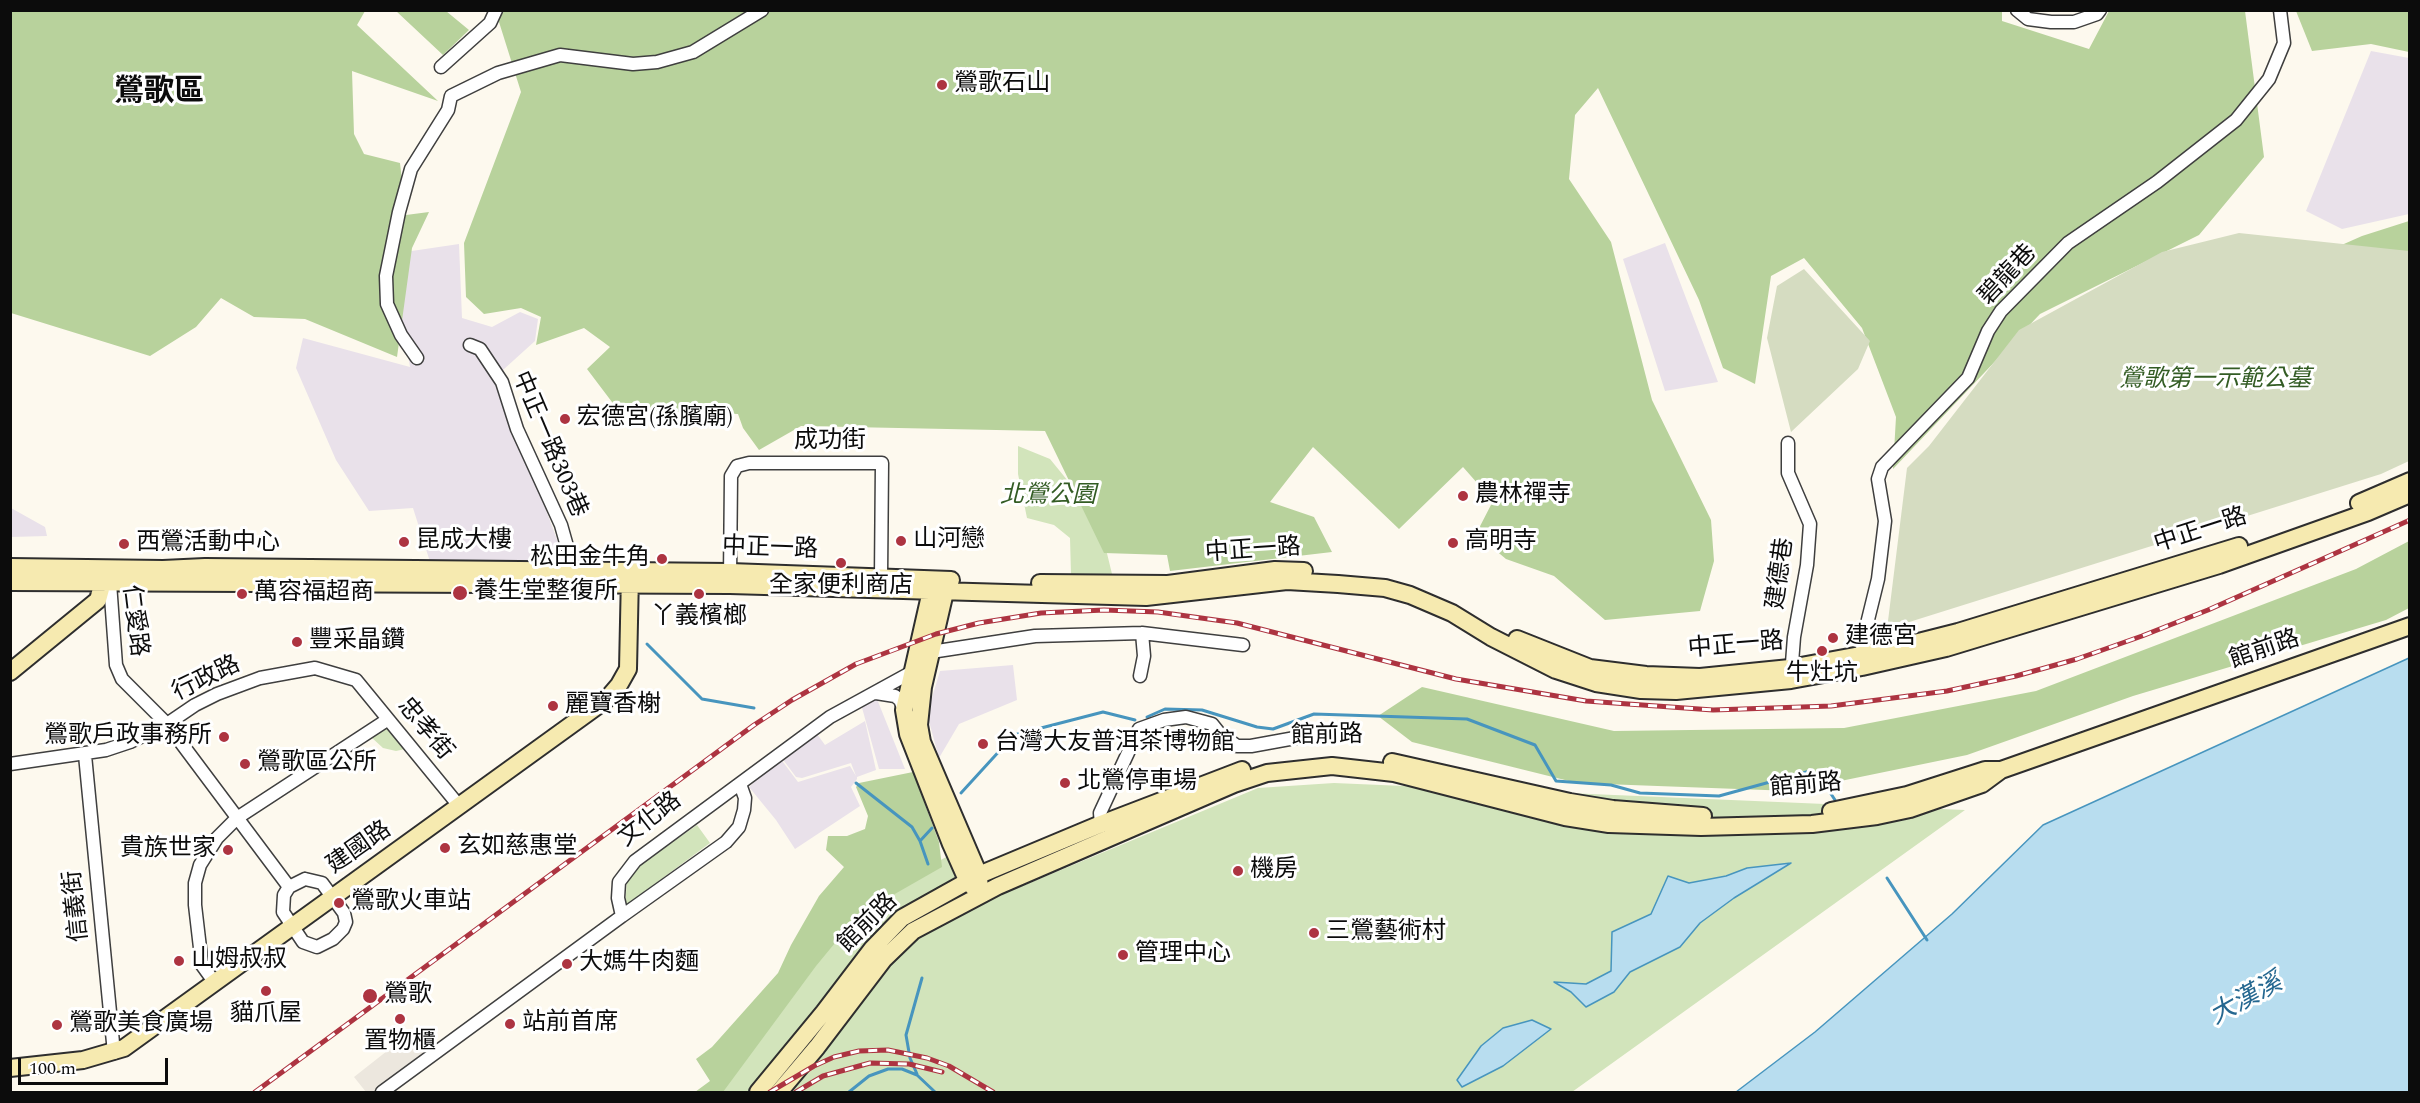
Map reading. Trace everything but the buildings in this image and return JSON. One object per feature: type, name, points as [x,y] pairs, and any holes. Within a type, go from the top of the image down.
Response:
[{"type":"street","points":[[441,67],[490,23],[496,10]]},
{"type":"street","points":[[417,358],[401,335],[387,303],[386,276],[399,212],[411,169],[448,110],[451,96],[498,73],[560,55],[633,64],[657,62],[693,52],[762,10]]},
{"type":"street","points":[[2017,10],[2028,19],[2074,22],[2097,14],[2100,10]]},
{"type":"street","name":"碧龍巷","points":[[1861,661],[1878,579],[1885,521],[1878,479],[1882,467],[1968,378],[1988,331],[2001,311],[2068,243],[2157,182],[2236,120],[2269,78],[2284,43],[2280,10]]},
{"type":"street","name":"中正一路303巷","points":[[470,345],[480,349],[502,382],[517,429],[561,525],[574,571]]},
{"type":"street","name":"建德巷","points":[[1788,442],[1788,473],[1810,524],[1807,565],[1791,674]]},
{"type":"street","name":"成功街","points":[[730,578],[731,476],[737,466],[749,463],[882,463],[881,578]]},
{"type":"street","name":"中正一路","points":[[1861,661],[2220,553],[2366,500],[2409,481]]},
{"type":"street","name":"中正一路","points":[[730,578],[1146,597],[1287,581],[1385,588],[1410,595],[1452,613],[1491,637],[1556,670],[1596,683],[1641,690],[1676,691],[1946,648],[2219,565],[2368,512],[2409,494]]},
{"type":"street","points":[[10,567],[104,578]]},
{"type":"street","name":"中正一路","points":[[104,578],[574,571],[630,578]]},
{"type":"street","points":[[10,582],[104,578]]},
{"type":"street","points":[[10,672],[98,600],[104,578]]},
{"type":"street","name":"中正一路","points":[[104,578],[881,578],[939,588]]},
{"type":"street","name":"仁愛路","points":[[104,578],[116,664],[122,679],[167,724],[289,887]]},
{"type":"street","name":"建國路","points":[[10,1068],[83,1060],[114,1053],[124,1048],[607,699],[620,685],[628,669],[630,578]]},
{"type":"street","points":[[939,588],[931,652],[919,708],[919,725],[922,742],[980,895]]},
{"type":"street","points":[[904,710],[912,672],[939,588]]},
{"type":"street","name":"館前路","points":[[779,1092],[818,1047],[884,959],[913,931],[980,895],[1234,784],[1267,773],[1332,766],[1394,773],[1565,817],[1610,824],[1701,827],[1812,824],[1877,816],[1910,809],[1982,784],[2001,770],[2409,626]]},
{"type":"street","points":[[931,652],[1035,636],[1142,633],[1243,645]]},
{"type":"street","points":[[1140,676],[1144,656],[1142,633]]},
{"type":"street","name":"行政路","points":[[10,764],[85,755],[130,742],[167,724],[195,705],[217,694],[260,678],[315,668],[356,680]]},
{"type":"street","name":"文化路","points":[[622,916],[618,898],[619,882],[635,861],[830,717],[912,672]]},
{"type":"street","name":"忠孝街","points":[[356,680],[460,807]]},
{"type":"street","points":[[874,693],[895,696],[900,700],[908,734],[973,877]]},
{"type":"street","points":[[1101,824],[1100,813],[1139,729],[1164,720],[1186,717],[1212,724],[1220,735],[1237,746],[1251,746],[1306,736],[1326,736]]},
{"type":"street","points":[[215,983],[202,965],[195,905],[195,883],[200,865],[217,838],[237,818],[387,720]]},
{"type":"street","name":"信義街","points":[[85,755],[114,1053]]},
{"type":"street","name":"館前路","points":[[758,1092],[872,949],[902,918],[973,877],[1101,824],[1231,773],[1258,765],[1332,756],[1397,763],[1570,802],[1613,809],[1701,816],[1812,813],[1845,809],[1907,795],[1985,770],[2001,770]]},
{"type":"street","points":[[382,1092],[726,842],[739,827],[744,810],[745,798],[740,784]]},
{"type":"street","points":[[314,879],[322,883],[333,897],[344,913],[346,922],[343,929],[333,939],[317,948],[310,946],[297,936],[283,912],[282,903],[289,887],[296,881],[314,879]]},
{"type":"shaded area","points":[[2371,51],[2409,58],[2409,214],[2342,229],[2306,211]]},
{"type":"shaded area","points":[[1665,243],[1718,382],[1665,391],[1623,259]]},
{"type":"shaded area","points":[[459,244],[462,318],[492,327],[520,312],[538,319],[535,341],[493,379],[528,461],[566,564],[431,565],[413,508],[369,511],[336,460],[296,368],[303,338],[410,367],[398,296],[405,252]]},
{"type":"shaded area","points":[[11,508],[45,527],[47,536],[11,537]]},
{"type":"shaded area","points":[[1013,665],[1017,700],[959,724],[939,758],[927,714],[940,671]]},
{"type":"shaded area","points":[[877,699],[905,769],[879,769],[861,704]]},
{"type":"shaded area","points":[[865,721],[876,770],[857,777],[851,787],[860,806],[795,849],[776,820],[749,787],[780,758],[798,782],[850,766],[856,776],[851,763],[802,778],[796,777],[781,757],[817,734],[825,745]]},
{"type":"shaded area","points":[[420,1025],[438,1047],[434,1051],[429,1049],[408,1065],[407,1070],[379,1092],[366,1092],[354,1077]]},
{"type":"green space","points":[[500,10],[2002,10],[2002,21],[2089,49],[2109,11],[2245,11],[2264,157],[2199,235],[2040,314],[1893,469],[1896,417],[1862,328],[1804,258],[1771,276],[1755,384],[1723,368],[1699,300],[1598,88],[1575,115],[1569,179],[1611,242],[1652,400],[1711,520],[1714,561],[1700,611],[1605,620],[1554,576],[1506,559],[1476,534],[1493,501],[1463,467],[1399,529],[1313,447],[1270,502],[1314,517],[1332,552],[1170,571],[1167,555],[1104,553],[1045,431],[801,426],[759,450],[743,428],[738,414],[618,410],[587,369],[610,347],[584,328],[536,345],[541,317],[521,308],[484,314],[466,297],[464,243],[521,92],[499,22]]},
{"type":"green space","points":[[11,11],[365,11],[357,25],[438,101],[352,71],[354,134],[364,154],[400,163],[406,215],[429,212],[412,248],[397,357],[305,319],[254,317],[221,298],[196,327],[150,356],[11,313]]},
{"type":"green space","points":[[396,11],[446,11],[469,30],[443,55]]},
{"type":"green space","points":[[2296,11],[2409,11],[2409,52],[2371,44],[2312,51]]},
{"type":"green space","points":[[2409,221],[2409,288],[2292,267],[2362,236]]},
{"type":"green space","name":"鶯歌第一示範公墓","points":[[2239,233],[2409,251],[2409,461],[2381,474],[1887,629],[1907,468],[1929,446],[2019,330],[2162,252]]},
{"type":"green space","points":[[1804,269],[1870,341],[1858,369],[1791,432],[1767,338],[1777,286]]},
{"type":"green space","name":"北鶯公園","points":[[1018,446],[1050,459],[1090,508],[1104,541],[1112,574],[1071,574],[1070,538],[1054,525],[1027,518],[1018,474]]},
{"type":"green space","points":[[2409,541],[2409,608],[2386,620],[2133,696],[1967,755],[1792,791],[1577,783],[1412,742],[1378,716],[1422,687],[1614,731],[1844,728],[2036,691],[2356,569]]},
{"type":"green space","points":[[387,728],[405,749],[396,751],[383,748],[371,737]]},
{"type":"green space","points":[[913,772],[939,842],[942,867],[858,915],[816,966],[723,1092],[695,1092],[710,1081],[696,1059],[712,1047],[778,973],[819,896],[844,867],[826,850],[828,836],[847,836],[865,829],[868,816],[856,787],[859,783]]},
{"type":"green space","name":"三鶯藝術村","points":[[1334,783],[1965,810],[1572,1092],[721,1092],[860,905],[948,856],[1015,889],[1258,788]]},
{"type":"green space","points":[[697,825],[710,843],[625,906],[627,881],[640,865]]},
{"type":"water","name":"大漢溪","points":[[2409,658],[2409,1092],[1736,1092],[1815,1032],[1952,914],[2043,825]]},
{"type":"water","points":[[1791,863],[1734,898],[1700,923],[1680,947],[1630,972],[1614,992],[1586,1007],[1571,992],[1554,982],[1586,984],[1611,971],[1612,932],[1651,914],[1668,876],[1689,883],[1726,876],[1747,868]]},
{"type":"water","points":[[1532,1020],[1551,1029],[1503,1066],[1462,1087],[1457,1080],[1481,1046],[1503,1028]]},
{"type":"waterway","points":[[647,644],[702,699],[754,708]]},
{"type":"waterway","points":[[1147,717],[1165,709],[1202,710],[1257,727],[1273,729],[1314,714],[1467,719],[1535,745],[1556,781],[1611,785],[1640,793],[1719,796],[1810,771],[1820,777],[1835,800]]},
{"type":"waterway","points":[[961,793],[1014,735],[1103,712],[1135,720]]},
{"type":"waterway","points":[[856,783],[912,827],[928,864]]},
{"type":"waterway","points":[[920,841],[932,828]]},
{"type":"waterway","points":[[1887,878],[1927,940]]},
{"type":"waterway","points":[[917,1074],[910,1058],[906,1035],[922,978]]},
{"type":"waterway","points":[[849,1092],[869,1076],[888,1069],[902,1069],[917,1075],[935,1092]]},
{"type":"railway","points":[[255,1092],[754,725],[792,700],[856,664],[936,634],[979,623],[1041,613],[1104,610],[1158,612],[1237,623],[1456,679],[1586,701],[1713,710],[1831,706],[1947,691],[2016,676],[2077,659],[2208,610],[2410,520]]},
{"type":"railway","points":[[770,1092],[834,1057],[859,1051],[888,1050],[927,1058],[949,1066],[993,1092]]},
{"type":"railway","points":[[796,1092],[823,1076],[870,1063],[909,1064],[942,1072]]},
{"type":"place","name":"鶯歌石山","points":[[942,85]]},
{"type":"place","name":"宏德宮(孫臏廟)","points":[[565,419]]},
{"type":"place","name":"農林禪寺","points":[[1463,496]]},
{"type":"place","name":"山河戀","points":[[901,541]]},
{"type":"place","name":"昆成大樓","points":[[404,542]]},
{"type":"place","name":"高明寺","points":[[1453,543]]},
{"type":"place","name":"西鶯活動中心","points":[[124,544]]},
{"type":"place","name":"松田金牛角","points":[[662,559]]},
{"type":"place","name":"全家便利商店","points":[[841,563]]},
{"type":"place","name":"養生堂整復所","points":[[460,593]]},
{"type":"place","name":"萬容福超商","points":[[242,594]]},
{"type":"place","name":"丫義檳榔","points":[[699,594]]},
{"type":"place","name":"建德宮","points":[[1833,638]]},
{"type":"place","name":"豐采晶鑽","points":[[297,642]]},
{"type":"place","name":"牛灶坑","points":[[1822,651]]},
{"type":"place","name":"麗寶香榭","points":[[553,706]]},
{"type":"place","name":"鶯歌戶政事務所","points":[[224,737]]},
{"type":"place","name":"台灣大友普洱茶博物館","points":[[983,744]]},
{"type":"place","name":"鶯歌區公所","points":[[245,764]]},
{"type":"place","name":"北鶯停車場","points":[[1065,783]]},
{"type":"place","name":"玄如慈惠堂","points":[[445,848]]},
{"type":"place","name":"貴族世家","points":[[228,850]]},
{"type":"place","name":"機房","points":[[1238,871]]},
{"type":"place","name":"鶯歌火車站","points":[[339,903]]},
{"type":"place","name":"三鶯藝術村","points":[[1314,933]]},
{"type":"place","name":"管理中心","points":[[1123,955]]},
{"type":"place","name":"山姆叔叔","points":[[179,961]]},
{"type":"place","name":"大媽牛肉麵","points":[[567,964]]},
{"type":"place","name":"貓爪屋","points":[[266,991]]},
{"type":"place","name":"鶯歌","points":[[370,996]]},
{"type":"place","name":"置物櫃","points":[[400,1019]]},
{"type":"place","name":"站前首席","points":[[510,1024]]},
{"type":"place","name":"鶯歌美食廣場","points":[[57,1025]]},
{"type":"district","name":"鶯歌區","points":[[159,94]]}]
